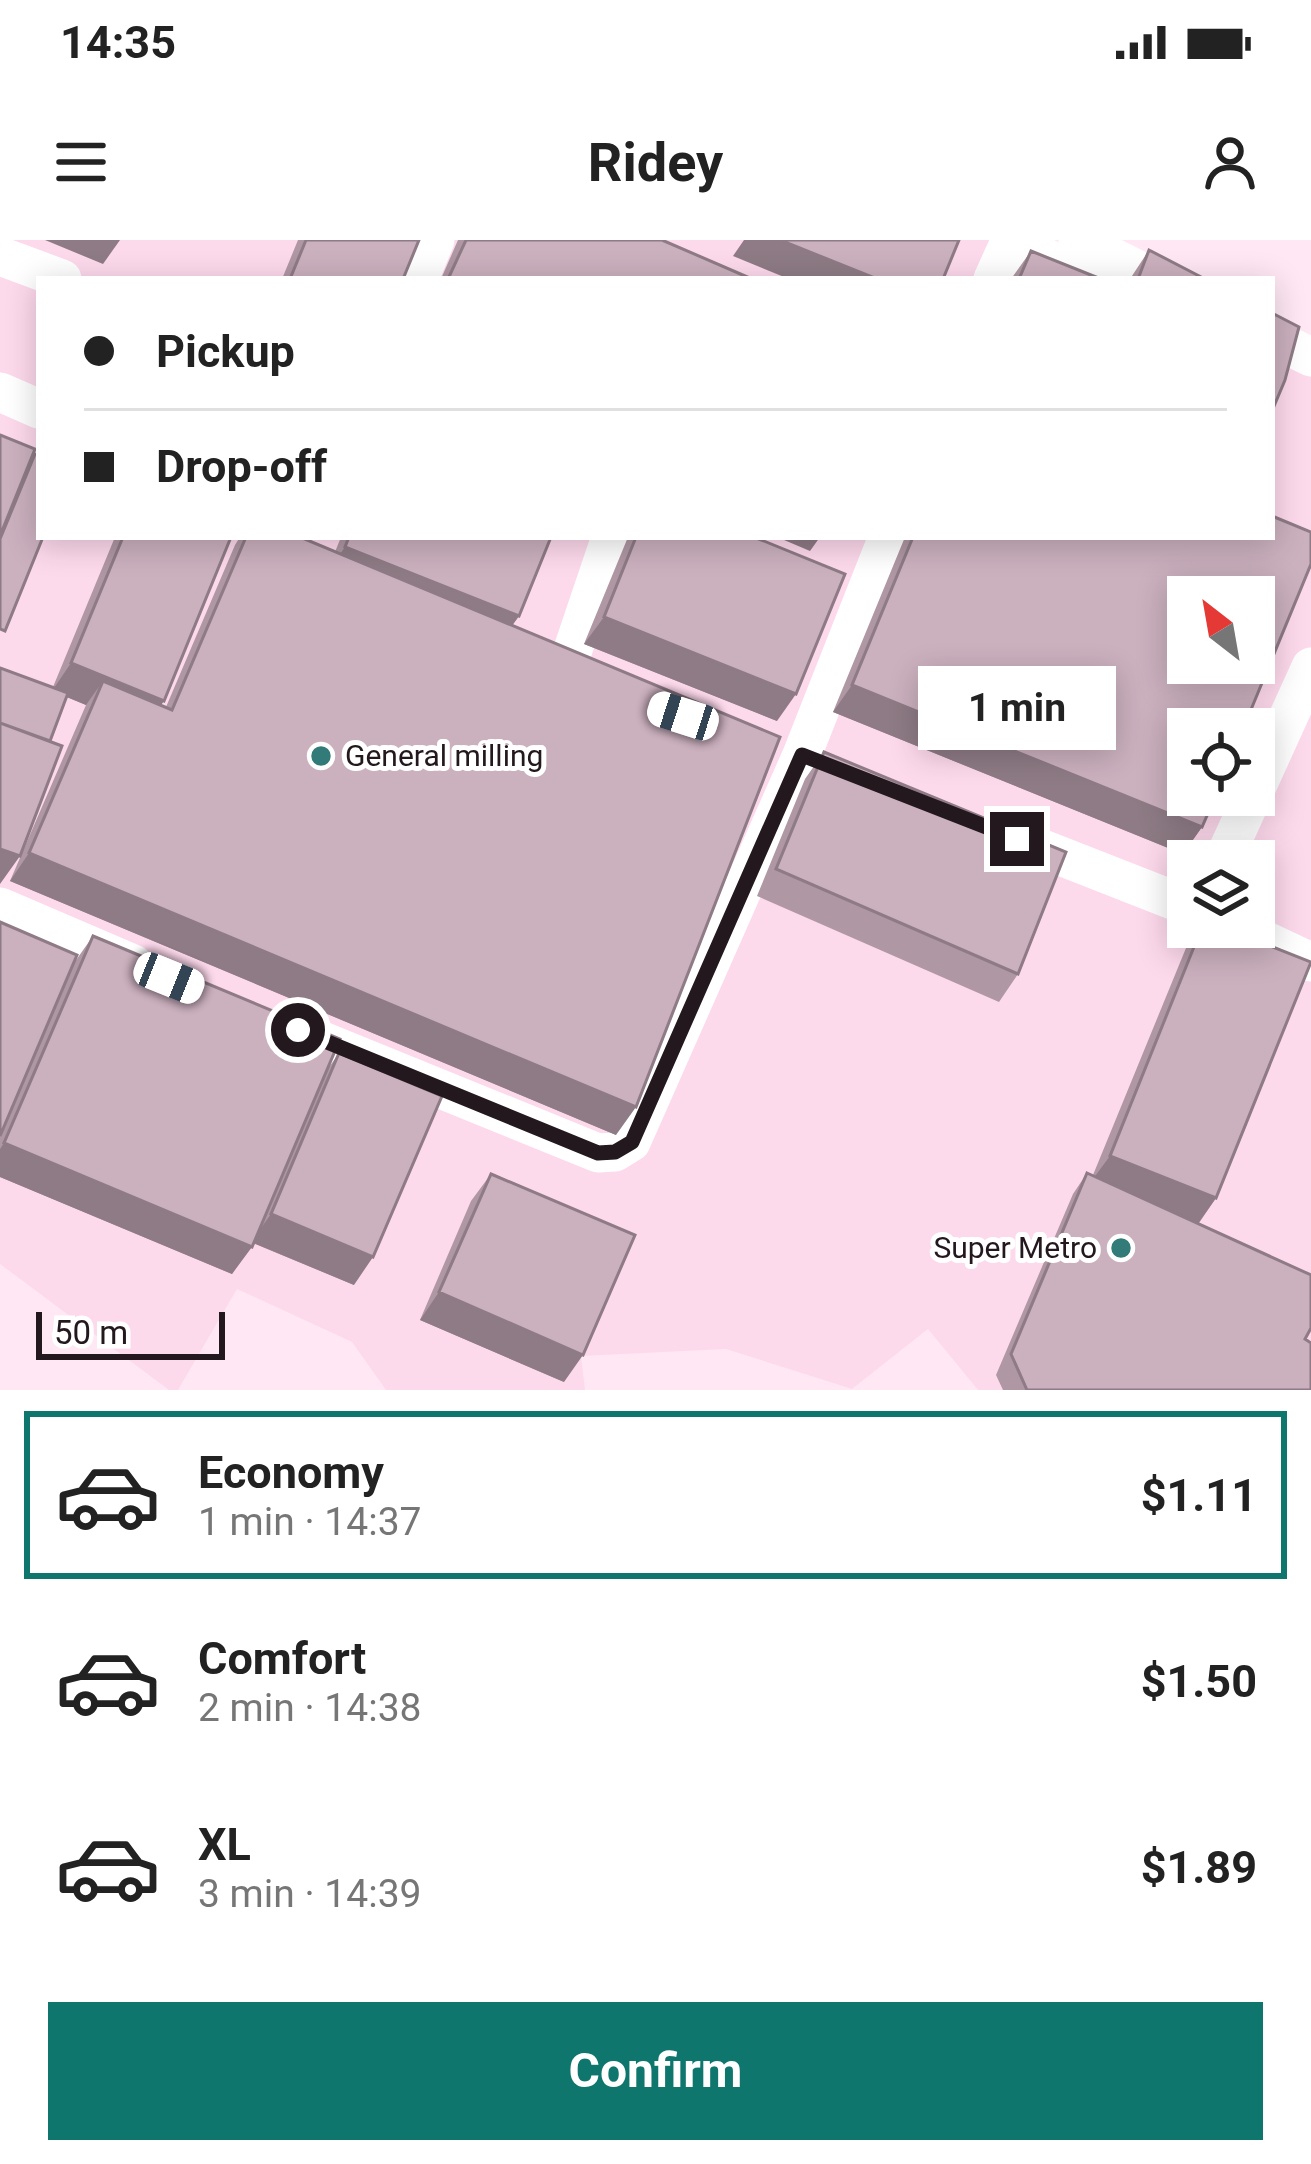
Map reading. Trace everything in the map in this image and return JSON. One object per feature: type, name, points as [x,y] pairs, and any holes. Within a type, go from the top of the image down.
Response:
[{"type":"street","points":[[420,276],[435,240]]},
{"type":"street","points":[[1078,240],[1150,276]]},
{"type":"street","points":[[994,276],[1007,248],[1027,247],[1080,276]]},
{"type":"street","points":[[0,256],[54,276]]},
{"type":"street","points":[[1275,339],[1311,357]]},
{"type":"street","points":[[0,392],[36,409]]},
{"type":"street","points":[[564,676],[610,540]]},
{"type":"street","points":[[255,1013],[598,1153],[615,1152],[632,1142],[802,755],[887,540]]},
{"type":"street","points":[[821,579],[864,596]]},
{"type":"street","points":[[520,658],[607,691]]},
{"type":"street","points":[[1233,840],[1309,681]]},
{"type":"street","points":[[759,741],[845,772]]},
{"type":"street","points":[[974,822],[1167,898]]},
{"type":"street","points":[[0,907],[169,978]]},
{"type":"street","points":[[1275,945],[1311,962]]},
{"type":"shaded area","points":[[0,240],[1054,240],[1123,276],[36,276],[36,540],[1275,540],[1275,355],[1311,373],[1311,1390],[978,1390],[928,1329],[852,1389],[726,1349],[581,1356],[585,1390],[386,1390],[352,1342],[237,1289],[178,1390],[169,1390],[0,1264]]},
{"type":"building","points":[[306,240],[419,240],[404,276],[291,276]]},
{"type":"building","points":[[466,240],[662,240],[745,276],[449,276]]},
{"type":"building","points":[[780,240],[959,240],[944,276],[870,276]]},
{"type":"building","points":[[1149,250],[1199,276],[1139,276]]},
{"type":"building","points":[[1031,251],[1094,276],[1020,276]]},
{"type":"building","points":[[1275,315],[1299,327],[1275,404]]},
{"type":"building","points":[[0,435],[35,449],[0,536]]},
{"type":"building","points":[[35,454],[36,540],[42,540],[5,631],[0,629],[0,539]]},
{"type":"building","points":[[1275,517],[1311,532],[1311,564],[1275,651],[1275,576],[1167,576],[1167,684],[1262,684],[1252,708],[1167,708],[1167,813],[852,685],[912,540],[1275,540]]},
{"type":"building","points":[[122,540],[230,540],[164,701],[71,663]]},
{"type":"building","points":[[245,540],[307,540],[780,737],[636,1107],[29,853],[103,681],[172,710]]},
{"type":"building","points":[[348,540],[550,540],[519,616],[345,547]]},
{"type":"building","points":[[635,540],[761,540],[845,574],[796,694],[604,617]]},
{"type":"building","points":[[0,668],[68,693],[50,741],[0,723]]},
{"type":"building","points":[[0,723],[62,746],[20,856],[0,849]]},
{"type":"building","points":[[824,752],[1066,852],[1018,974],[776,869]]},
{"type":"building","points":[[1175,816],[1207,816],[1202,827]]},
{"type":"building","points":[[0,922],[77,955],[0,1136]]},
{"type":"building","points":[[93,936],[340,1039],[252,1247],[4,1143]]},
{"type":"building","points":[[1194,948],[1275,948],[1311,962],[1216,1198],[1110,1156]]},
{"type":"building","points":[[339,1053],[442,1096],[373,1257],[271,1214]]},
{"type":"building","name":"Super Metro","points":[[1087,1173],[1311,1275],[1311,1328],[1305,1339],[1311,1343],[1311,1390],[1027,1390],[1011,1354]]},
{"type":"building","points":[[491,1174],[635,1235],[583,1355],[439,1292]]},
{"type":"place","name":"General milling","points":[[321,756]]},
{"type":"place","name":"Super Metro","points":[[1121,1248]]},
{"type":"route","points":[[298,1030],[598,1153],[615,1152],[632,1142],[802,755],[1017,839]]}]
